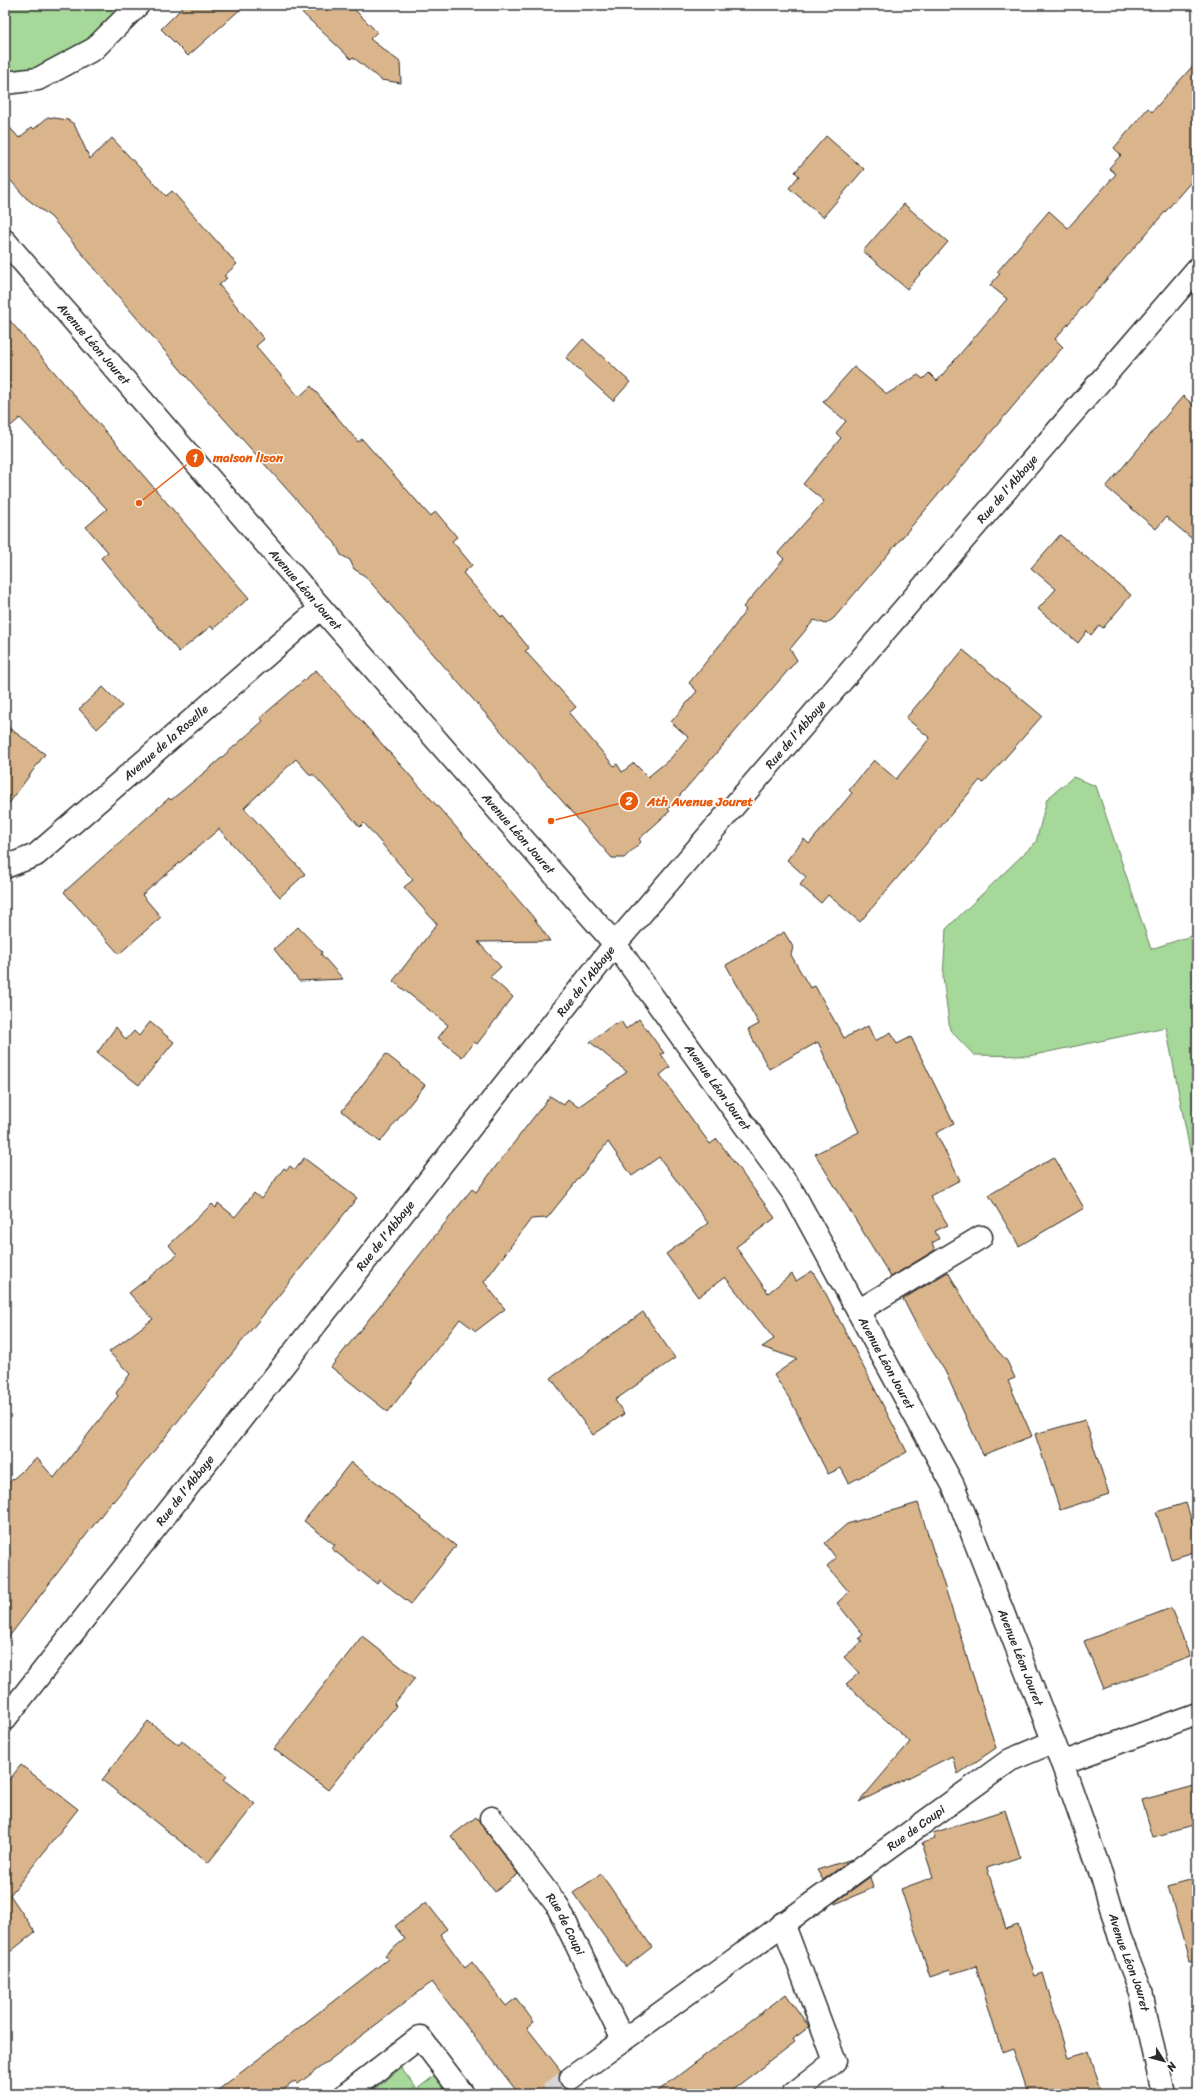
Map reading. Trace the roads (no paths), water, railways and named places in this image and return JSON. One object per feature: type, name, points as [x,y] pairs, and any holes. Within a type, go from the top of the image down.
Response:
[{"type":"street","points":[[5,83],[38,79],[94,49],[138,5]]},
{"type":"street","name":"Avenue Léon Jouret","points":[[5,241],[321,608],[615,944],[794,1194],[953,1485],[1062,1763],[1140,1992],[1163,2094]]},
{"type":"street","name":"Rue de l'Abbaye","points":[[5,1719],[615,944],[1197,269]]},
{"type":"street","name":"Avenue de la Roselle","points":[[5,867],[36,855],[321,608]]},
{"type":"street","points":[[858,1311],[981,1238]]},
{"type":"street","points":[[1062,1763],[1197,1714]]},
{"type":"street","name":"Rue de Coupi","points":[[572,2078],[783,1922],[1010,1760],[1053,1742]]},
{"type":"street","name":"Rue de Coupi","points":[[491,1818],[557,1905],[623,2040]]},
{"type":"street","points":[[783,1922],[835,2061],[793,2094]]},
{"type":"street","points":[[346,2094],[420,2037],[463,2094]]},
{"type":"tunnel","points":[[549,2094],[571,2078]]},
{"type":"place","name":"maison lison","points":[[139,503]]},
{"type":"place","name":"Ath Avenue Jouret","points":[[551,821]]}]
